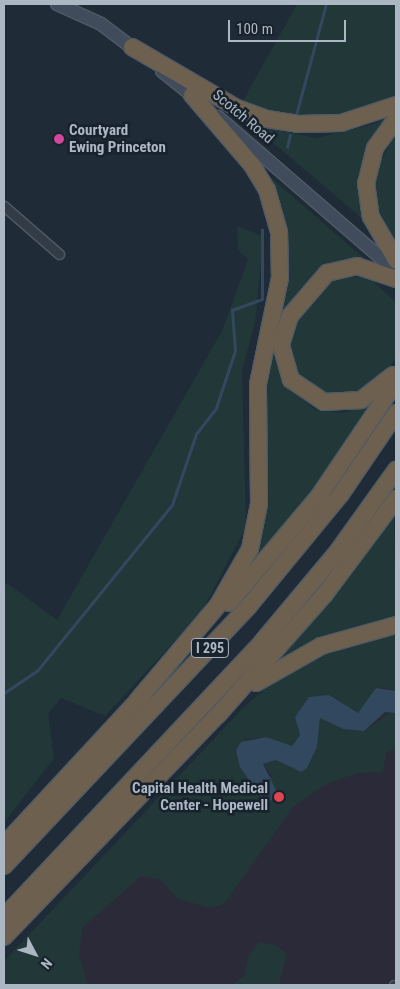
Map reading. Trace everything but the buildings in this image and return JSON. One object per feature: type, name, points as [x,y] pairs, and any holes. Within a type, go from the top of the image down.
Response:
[{"type":"highway","points":[[132,47],[237,108],[267,119],[297,124],[341,123],[396,105]]},
{"type":"highway","points":[[137,701],[223,598],[253,540],[259,504],[258,384],[280,278],[279,232],[267,190],[252,165],[192,95]]},
{"type":"highway","points":[[396,119],[372,154],[366,189],[371,217],[396,260]]},
{"type":"highway","points":[[396,279],[362,266],[327,273],[290,316],[280,349],[284,367],[296,386],[328,403],[364,399],[396,371]]},
{"type":"highway","points":[[4,844],[291,531],[353,450],[396,382]]},
{"type":"highway","name":"I 295","points":[[4,866],[255,599],[342,494],[396,413]]},
{"type":"highway","name":"I 295","points":[[4,917],[262,642],[338,551],[396,470]]},
{"type":"highway","points":[[4,937],[218,715],[325,594],[396,499]]},
{"type":"highway","points":[[218,715],[264,677],[296,658],[337,640],[396,625]]},
{"type":"main road","name":"Scotch Road","points":[[57,4],[101,24],[132,47],[192,95],[396,271]]},
{"type":"main road","points":[[74,4],[101,24]]},
{"type":"street","points":[[4,206],[59,254]]},
{"type":"shaded area","name":"Capital Health Medical Center - Hopewell","points":[[396,635],[396,985],[4,985],[4,961],[244,707],[329,650]]},
{"type":"green space","points":[[297,4],[396,4],[396,95],[358,114],[295,121],[241,104]]},
{"type":"green space","points":[[396,110],[366,149],[358,194],[365,221],[251,124],[316,138],[374,124]]},
{"type":"green space","points":[[396,131],[396,245],[376,204],[373,177]]},
{"type":"green space","points":[[269,176],[366,260],[327,266],[300,289],[276,329],[285,294],[288,238]]},
{"type":"green space","points":[[237,226],[261,235],[263,245],[255,323],[242,370],[246,527],[201,613],[105,716],[61,698],[48,714],[54,758],[4,823],[4,587],[7,583],[57,620],[223,329],[248,259],[238,250]]},
{"type":"green space","points":[[367,276],[396,302],[396,356],[388,371],[359,396],[327,397],[306,386],[289,363],[293,326],[318,291],[336,278]]},
{"type":"green space","points":[[272,351],[285,386],[316,410],[343,413],[372,403],[307,502],[245,575],[265,384]]},
{"type":"green space","points":[[394,512],[396,621],[326,636],[280,660]]},
{"type":"green space","points":[[396,635],[396,691],[381,687],[358,713],[334,699],[295,717],[300,735],[291,747],[266,737],[245,739],[246,777],[261,798],[271,775],[263,764],[276,760],[294,769],[307,768],[317,747],[320,718],[343,729],[364,731],[391,712],[396,713],[396,747],[386,753],[383,772],[358,773],[326,784],[293,807],[224,904],[210,908],[178,899],[160,879],[141,876],[82,928],[79,956],[88,985],[4,985],[4,961],[244,707],[279,677],[329,650]]},
{"type":"green space","points":[[259,942],[275,945],[287,954],[279,985],[232,985],[245,975],[248,957]]},
{"type":"water","points":[[376,688],[396,691],[396,713],[385,712],[364,731],[343,729],[320,718],[317,747],[307,768],[301,772],[276,760],[263,764],[278,794],[268,803],[261,798],[240,767],[236,750],[241,742],[266,737],[292,746],[300,735],[295,717],[309,697],[329,695],[358,713]]},
{"type":"waterway","points":[[296,115],[326,4]]},
{"type":"waterway","points":[[287,147],[290,135]]},
{"type":"waterway","points":[[4,693],[37,671],[172,505],[196,434],[216,408],[235,351],[232,310],[262,299],[262,230]]},
{"type":"place","name":"Courtyard Ewing Princeton","points":[[59,139]]},
{"type":"place","name":"Capital Health Medical Center - Hopewell","points":[[279,797]]}]
